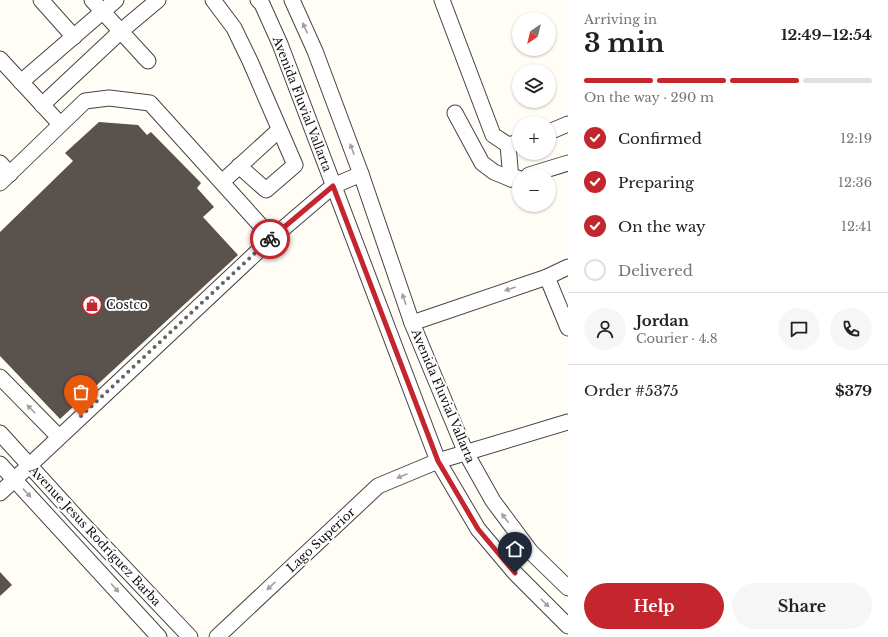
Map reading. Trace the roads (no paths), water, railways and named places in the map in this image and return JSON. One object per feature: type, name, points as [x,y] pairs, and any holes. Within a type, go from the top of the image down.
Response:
[{"type":"street","points":[[41,0],[74,37]]},
{"type":"street","points":[[92,0],[148,61]]},
{"type":"street","points":[[21,82],[116,0]]},
{"type":"street","points":[[42,104],[121,31],[158,0]]},
{"type":"street","points":[[213,0],[234,28],[295,165],[266,190],[239,166]]},
{"type":"street","name":"Avenida Fluvial Vallarta","points":[[258,0],[262,4],[280,44],[438,461],[478,529],[515,573],[568,626]]},
{"type":"street","name":"Avenida Fluvial Vallarta","points":[[292,0],[315,51],[361,174],[412,323],[466,453],[493,502],[531,552],[568,588]]},
{"type":"street","points":[[442,0],[492,135],[512,143]]},
{"type":"street","points":[[0,59],[60,124]]},
{"type":"street","points":[[3,173],[85,101],[109,98],[150,103],[272,238]]},
{"type":"street","points":[[455,113],[482,163],[494,172],[512,178]]},
{"type":"street","points":[[556,129],[568,124]]},
{"type":"street","points":[[222,182],[279,130]]},
{"type":"street","points":[[552,168],[568,163]]},
{"type":"street","points":[[0,493],[58,436],[272,238],[333,186],[361,174]]},
{"type":"street","points":[[412,323],[547,277],[568,267]]},
{"type":"street","points":[[547,277],[568,328]]},
{"type":"street","points":[[0,377],[58,436]]},
{"type":"street","name":"Lago Superior","points":[[217,637],[378,486],[438,461],[568,422]]},
{"type":"street","name":"Avenue Jesus Rodríguez Barba","points":[[0,433],[28,465],[190,637]]},
{"type":"street","name":"Avenue Jesus Rodríguez Barba","points":[[0,464],[159,637]]},
{"type":"place","name":"Costco","points":[[92,305]]}]
